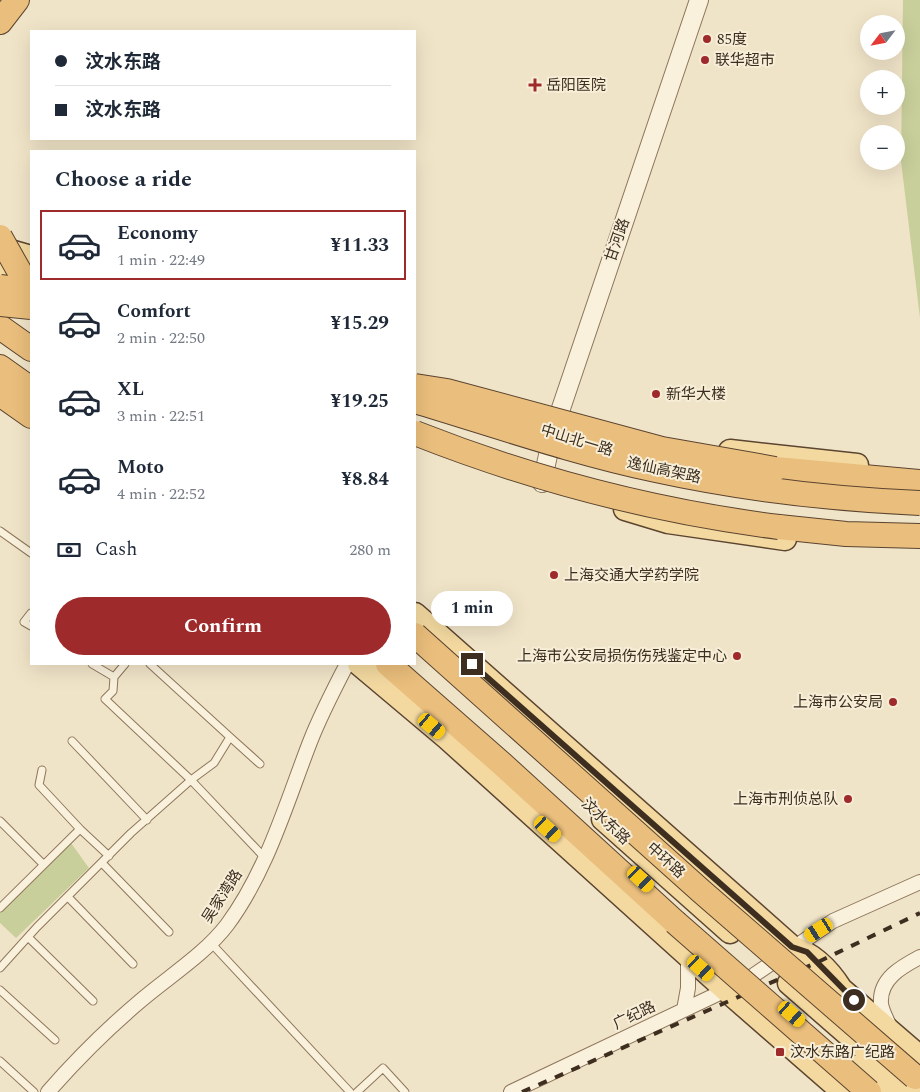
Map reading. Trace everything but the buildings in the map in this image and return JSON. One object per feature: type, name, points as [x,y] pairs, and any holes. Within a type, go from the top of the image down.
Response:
[{"type":"highway","points":[[0,22],[17,0]]},
{"type":"highway","points":[[1,251],[30,287]]},
{"type":"highway","points":[[0,287],[30,288]]},
{"type":"highway","points":[[0,304],[30,289]]},
{"type":"highway","points":[[0,327],[30,348]]},
{"type":"highway","points":[[0,367],[30,388]]},
{"type":"highway","points":[[416,386],[447,391],[662,449],[775,469],[920,482]]},
{"type":"highway","points":[[0,394],[30,415]]},
{"type":"highway","name":"逸仙高架路","points":[[416,401],[590,453],[655,470],[755,489],[852,500],[920,503]]},
{"type":"highway","name":"逸仙高架路","points":[[416,417],[627,480],[790,509],[856,515],[920,517]]},
{"type":"highway","points":[[416,434],[506,467],[611,498],[713,518],[779,527],[846,534],[920,536]]},
{"type":"highway","name":"中环路","points":[[419,641],[701,891],[920,1081]]},
{"type":"highway","points":[[389,665],[502,764],[741,981],[869,1092]]},
{"type":"main road","points":[[1,251],[30,257]]},
{"type":"main road","points":[[1,251],[30,287]]},
{"type":"main road","points":[[0,279],[30,288]]},
{"type":"main road","points":[[0,297],[30,288]]},
{"type":"main road","points":[[0,361],[30,382]]},
{"type":"main road","points":[[0,383],[30,404]]},
{"type":"main road","name":"中山北一路","points":[[416,391],[520,423],[556,423],[636,458],[739,478],[872,493],[920,493]]},
{"type":"main road","points":[[556,423],[712,449],[920,472]]},
{"type":"main road","points":[[416,434],[507,460],[543,477],[668,522],[740,534],[837,542],[920,545]]},
{"type":"main road","points":[[543,477],[708,506],[828,521],[920,526]]},
{"type":"main road","name":"汶水东路","points":[[416,615],[792,947],[807,952],[833,976],[841,990],[920,1057]]},
{"type":"main road","name":"汶水东路","points":[[419,641],[586,803],[671,881],[760,971],[886,1092]]},
{"type":"main road","points":[[360,665],[454,745],[726,990],[843,1092]]},
{"type":"main road","name":"汶水东路","points":[[401,665],[545,790],[760,971],[914,1092]]},
{"type":"main road","points":[[570,750],[586,803]]},
{"type":"street","name":"甘河路","points":[[543,477],[556,423],[699,0]]},
{"type":"street","name":"吴家湾路","points":[[48,1092],[82,1054],[227,925],[273,841],[310,740],[347,665]]},
{"type":"street","points":[[792,947],[833,921],[920,882]]},
{"type":"street","name":"广纪路","points":[[511,1092],[726,990],[760,971],[792,947]]},
{"type":"street","points":[[684,1010],[688,988],[688,956]]},
{"type":"street","points":[[892,1032],[881,1004],[885,983],[898,969],[920,958]]},
{"type":"lane","points":[[0,531],[30,552]]},
{"type":"lane","points":[[30,614],[24,622],[30,625]]},
{"type":"lane","points":[[94,665],[114,677]]},
{"type":"lane","points":[[124,665],[114,677],[113,690],[105,699],[191,780],[265,858]]},
{"type":"lane","points":[[151,665],[260,764]]},
{"type":"lane","points":[[0,968],[28,937],[109,856],[191,780],[214,763],[230,737]]},
{"type":"lane","points":[[72,741],[147,820]]},
{"type":"lane","points":[[42,770],[40,785],[80,829],[109,856]]},
{"type":"lane","points":[[0,821],[43,864]]},
{"type":"lane","points":[[0,908],[80,829]]},
{"type":"lane","points":[[102,863],[169,932]]},
{"type":"lane","points":[[68,897],[133,964]]},
{"type":"lane","points":[[28,937],[93,1001]]},
{"type":"lane","points":[[210,942],[350,1092]]},
{"type":"lane","points":[[0,990],[55,1040]]},
{"type":"lane","points":[[0,1061],[34,1092]]},
{"type":"lane","points":[[357,1092],[383,1068],[405,1092]]},
{"type":"green space","points":[[903,0],[920,0],[920,318],[902,170],[905,170],[905,125],[901,125],[902,115],[905,115],[905,70],[902,70],[902,60],[905,60],[905,15],[903,15]]},
{"type":"green space","points":[[71,843],[89,868],[16,938],[0,923],[0,913]]},
{"type":"railway","points":[[522,1092],[818,962],[920,913]]},
{"type":"place","name":"85度","points":[[707,39]]},
{"type":"place","name":"联华超市","points":[[705,60]]},
{"type":"place","name":"岳阳医院","points":[[535,85]]},
{"type":"place","name":"新华大楼","points":[[656,394]]},
{"type":"place","name":"上海交通大学药学院","points":[[554,575]]},
{"type":"place","name":"上海市公安局损伤伤残鉴定中心","points":[[737,656]]},
{"type":"place","name":"上海市公安局","points":[[893,702]]},
{"type":"place","name":"上海市刑侦总队","points":[[848,799]]},
{"type":"place","name":"汶水东路广纪路","points":[[780,1052]]},
{"type":"route","points":[[472,664],[792,947],[807,952],[833,976],[841,990],[854,1000]]}]
